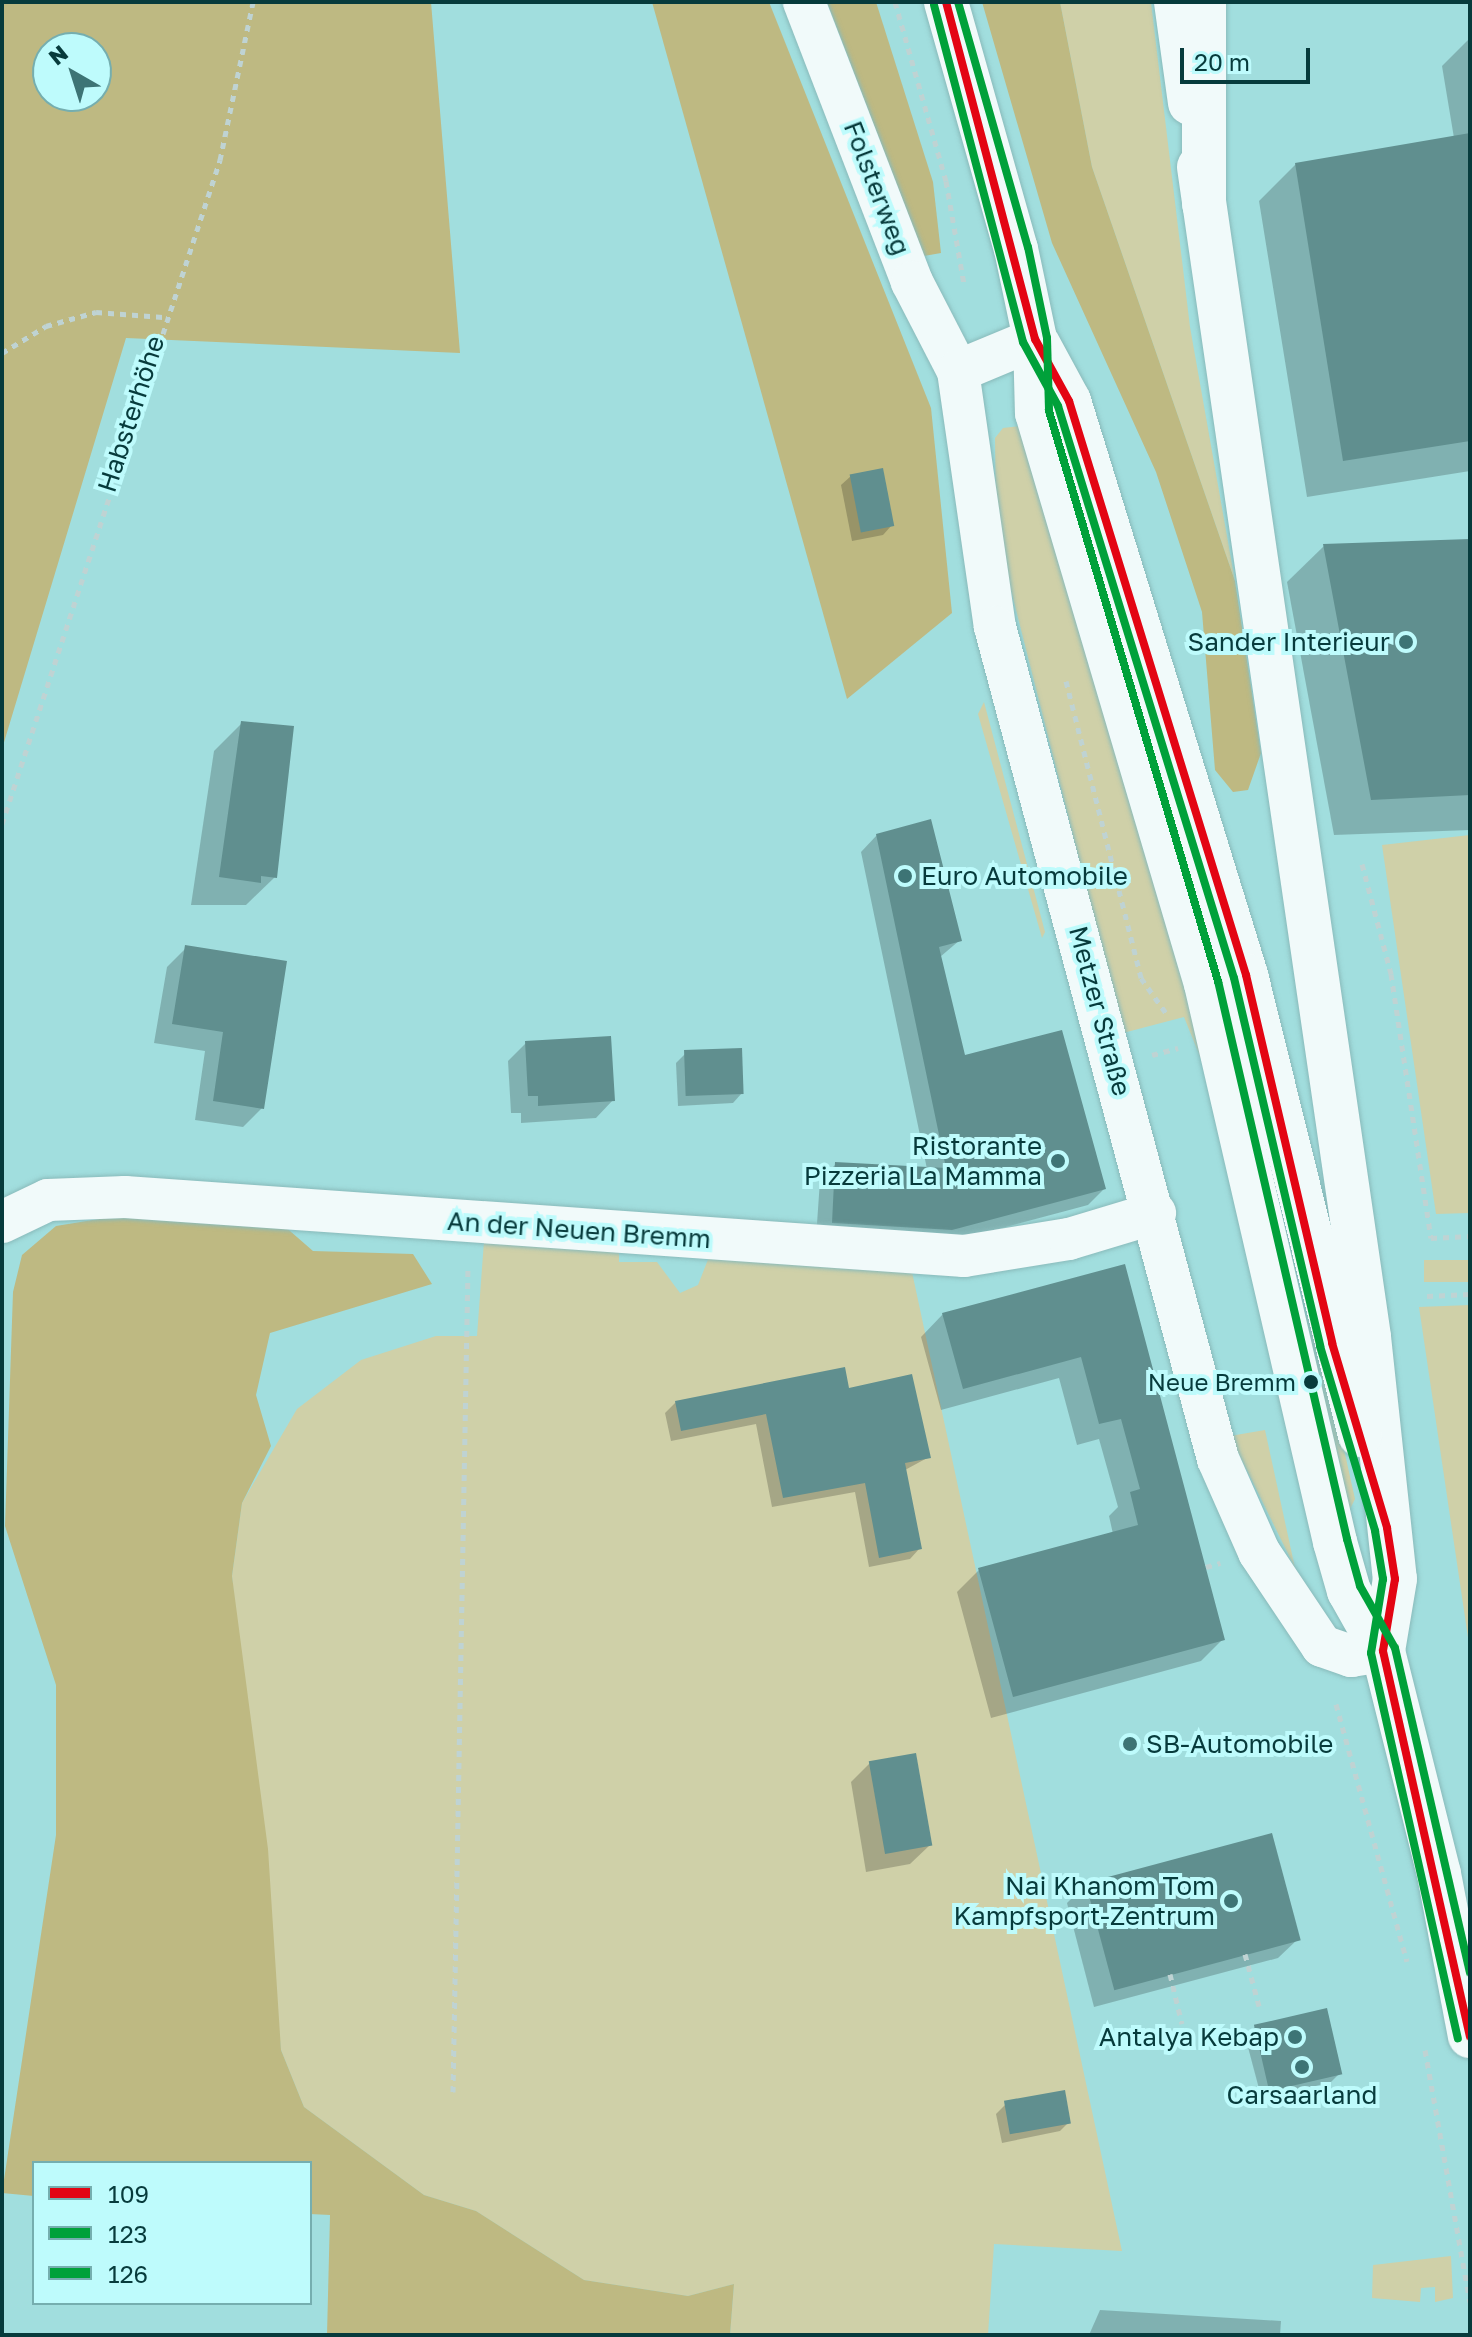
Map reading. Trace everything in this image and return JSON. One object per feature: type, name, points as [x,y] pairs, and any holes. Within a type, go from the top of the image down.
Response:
[{"type":"main road","points":[[946,2],[1035,339],[1037,413],[1206,984],[1335,1542],[1349,1591],[1383,1651],[1439,1874],[1470,2036]]},
{"type":"main road","points":[[1176,2],[1366,1312],[1387,1528],[1395,1579],[1383,1651]]},
{"type":"main road","points":[[1204,2],[1204,204]]},
{"type":"main road","points":[[1035,339],[1069,401],[1246,975],[1332,1343],[1387,1528]]},
{"type":"street","name":"Folsterweg","points":[[804,2],[912,282],[958,371]]},
{"type":"street","points":[[958,371],[1035,339]]},
{"type":"street","name":"Metzer Straße","points":[[958,371],[995,627],[1155,1213],[1207,1425],[1259,1552],[1322,1646],[1351,1656],[1383,1651]]},
{"type":"street","name":"An der Neuen Bremm","points":[[2,1222],[48,1200],[125,1197],[964,1256],[1069,1239],[1155,1213]]},
{"type":"path","name":"Habsterhöhe","points":[[2,824],[163,317],[220,160],[253,2]]},
{"type":"path","points":[[895,2],[946,181],[966,294]]},
{"type":"path","points":[[2,353],[46,326],[96,312],[163,317]]},
{"type":"path","points":[[1362,864],[1391,974],[1431,1238],[1470,1236]]},
{"type":"path","points":[[1145,1057],[1186,1046]]},
{"type":"path","points":[[453,2092],[471,1222]]},
{"type":"path","points":[[1427,1296],[1470,1294]]},
{"type":"path","points":[[1206,1567],[1218,1564]]},
{"type":"path","points":[[1336,1704],[1409,1969]]},
{"type":"path","points":[[1245,1954],[1259,2006]]},
{"type":"path","points":[[1170,1974],[1182,2024]]},
{"type":"path","points":[[1424,2045],[1470,2302]]},
{"type":"green space","points":[[1060,2],[1151,2],[1190,327],[1235,581],[1092,167]]},
{"type":"green space","points":[[1021,426],[1142,800],[1205,1069],[1184,1017],[1123,1033],[996,531],[995,438],[1003,428]]},
{"type":"green space","points":[[984,702],[1045,932],[1042,938],[978,714]]},
{"type":"green space","points":[[1470,835],[1470,1213],[1436,1214],[1382,845]]},
{"type":"green space","points":[[484,1241],[619,1244],[619,1262],[657,1262],[680,1293],[698,1285],[709,1257],[912,1272],[1122,2251],[994,2244],[988,2335],[730,2335],[734,2284],[688,2296],[584,2280],[476,2211],[424,2195],[304,2107],[281,2050],[232,1576],[242,1503],[297,1409],[361,1360],[436,1336],[477,1336]]},
{"type":"green space","points":[[1424,1260],[1470,1260],[1470,1282],[1424,1282]]},
{"type":"green space","points":[[1470,1305],[1470,1651],[1419,1307]]},
{"type":"green space","points":[[1314,1315],[1355,1499],[1349,1511],[1298,1316]]},
{"type":"green space","points":[[1265,1430],[1295,1568],[1230,1436]]},
{"type":"green space","points":[[1451,2256],[1453,2298],[1435,2302],[1435,2287],[1421,2288],[1420,2302],[1372,2298],[1373,2265]]},
{"type":"shaded area","points":[[2,2],[431,2],[460,353],[126,338],[2,749]]},
{"type":"shaded area","points":[[652,2],[769,2],[931,408],[952,613],[847,699]]},
{"type":"shaded area","points":[[827,2],[876,2],[933,182],[941,253],[924,256]]},
{"type":"shaded area","points":[[982,2],[1060,2],[1092,167],[1235,581],[1261,753],[1248,790],[1233,792],[1215,770],[1202,612],[1156,472],[1052,243]]},
{"type":"shaded area","points":[[123,1215],[282,1224],[313,1251],[413,1254],[432,1284],[270,1333],[256,1395],[271,1446],[242,1503],[232,1576],[268,1849],[281,2050],[304,2107],[424,2195],[476,2211],[584,2280],[688,2296],[734,2284],[730,2335],[327,2335],[330,2215],[312,2214],[312,2161],[32,2161],[32,2196],[2,2193],[56,1835],[56,1685],[5,1526],[13,1292],[22,1255],[56,1226]]},
{"type":"building","points":[[1470,133],[1470,441],[1343,461],[1295,163]]},
{"type":"building","points":[[883,468],[894,526],[861,532],[850,474]]},
{"type":"building","name":"Sander Interieur","points":[[1470,539],[1470,795],[1371,800],[1323,544]]},
{"type":"building","points":[[241,721],[294,726],[277,878],[261,876],[261,883],[219,877]]},
{"type":"building","points":[[931,819],[962,941],[939,947],[965,1055],[1062,1030],[1106,1189],[952,1230],[832,1223],[835,1162],[946,1168],[876,834]]},
{"type":"building","points":[[185,945],[287,961],[264,1109],[213,1101],[223,1032],[172,1024]]},
{"type":"building","points":[[611,1036],[615,1101],[538,1106],[538,1096],[528,1096],[525,1041]]},
{"type":"building","points":[[742,1048],[744,1094],[686,1096],[684,1050]]},
{"type":"building","points":[[1125,1264],[1225,1640],[1013,1697],[978,1568],[1138,1525],[1130,1492],[1140,1489],[1121,1419],[1099,1424],[1081,1357],[963,1389],[942,1313]]},
{"type":"building","points":[[845,1367],[849,1388],[912,1374],[931,1458],[905,1463],[922,1549],[879,1558],[865,1483],[783,1498],[766,1414],[681,1431],[675,1401]]},
{"type":"building","points":[[916,1753],[932,1846],[885,1854],[869,1761]]},
{"type":"building","points":[[1272,1833],[1301,1940],[1114,1990],[1086,1883]]},
{"type":"building","name":"Antalya Kebap","points":[[1327,2008],[1342,2074],[1269,2091],[1254,2025]]},
{"type":"building","points":[[1065,2090],[1071,2123],[1010,2134],[1004,2101]]},
{"type":"transit line","name":"109","points":[[946,2],[1035,339],[1069,401],[1246,975],[1332,1343],[1387,1528],[1395,1579],[1383,1651],[1470,2036]]},
{"type":"transit line","name":"126","points":[[958,2],[1028,247],[1047,338],[1049,411],[1218,981],[1347,1539],[1360,1586],[1395,1648],[1470,1972]]},
{"type":"transit line","name":"123","points":[[934,5],[1023,342],[1058,406],[1234,978],[1320,1346],[1375,1531],[1383,1579],[1371,1653],[1458,2038]]},
{"type":"place","name":"Sander Interieur","points":[[1406,642]]},
{"type":"place","name":"Euro Automobile","points":[[905,876]]},
{"type":"place","name":"Ristorante Pizzeria La Mamma","points":[[1058,1161]]},
{"type":"place","name":"Neue Bremm","points":[[1311,1382]]},
{"type":"place","name":"SB-Automobile","points":[[1130,1744]]},
{"type":"place","name":"Nai Khanom Tom Kampfsport-Zentrum","points":[[1231,1901]]},
{"type":"place","name":"Antalya Kebap","points":[[1295,2037]]},
{"type":"place","name":"Carsaarland","points":[[1302,2067]]}]
